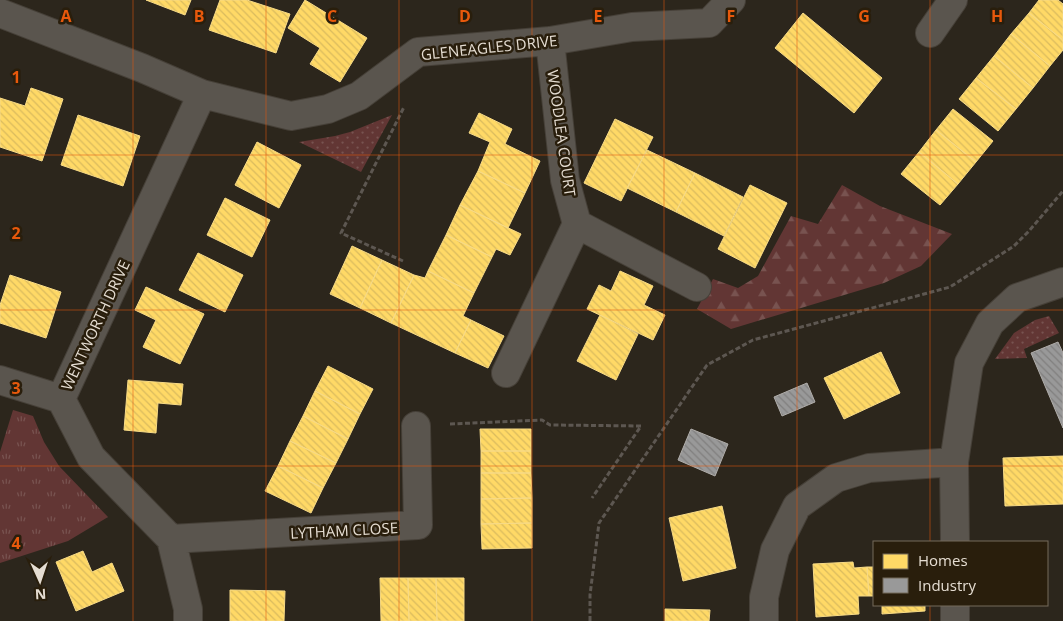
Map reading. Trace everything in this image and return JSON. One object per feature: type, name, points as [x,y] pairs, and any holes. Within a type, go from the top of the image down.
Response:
[{"type":"street","name":"GLENEAGLES DRIVE","points":[[0,13],[142,68],[202,94],[291,116],[328,108],[359,96],[418,52],[550,41],[632,27],[709,23],[732,0]]},
{"type":"street","points":[[930,32],[953,0]]},
{"type":"street","name":"WOODLEA COURT","points":[[550,41],[565,180],[577,224]]},
{"type":"street","name":"WENTWORTH DRIVE","points":[[171,540],[91,457],[61,398],[202,94]]},
{"type":"street","points":[[506,373],[577,224],[696,287]]},
{"type":"street","points":[[955,541],[954,462],[969,362],[990,324],[1018,298],[1063,282]]},
{"type":"street","points":[[0,380],[61,398]]},
{"type":"street","name":"LYTHAM CLOSE","points":[[171,540],[418,525],[416,426]]},
{"type":"street","points":[[764,621],[764,597],[775,550],[797,506],[836,478],[869,468],[954,462]]},
{"type":"street","points":[[171,540],[188,609],[188,621]]},
{"type":"street","points":[[955,606],[955,621]]},
{"type":"path","points":[[403,261],[341,233],[406,103]]},
{"type":"path","points":[[590,621],[590,595],[599,524],[707,365],[753,340],[950,287],[1014,246],[1030,231],[1063,191]]},
{"type":"path","points":[[416,426],[542,420],[550,425],[641,426],[592,498]]},
{"type":"green space","points":[[392,115],[361,172],[299,142],[350,132]]},
{"type":"green space","points":[[842,185],[880,206],[952,234],[921,266],[884,283],[731,329],[697,309],[713,279],[738,288],[758,276],[791,216],[818,224]]},
{"type":"green space","points":[[1049,316],[1059,333],[1024,349],[1027,358],[995,359],[1014,333],[1035,320]]},
{"type":"green space","points":[[13,410],[33,416],[44,442],[59,466],[108,517],[68,541],[0,563],[0,452]]},
{"type":"building: Homes","points":[[146,0],[191,0],[185,15]]},
{"type":"building: Homes","points":[[220,0],[247,0],[290,14],[276,53],[209,30]]},
{"type":"building: Homes","points":[[305,0],[367,38],[340,82],[310,64],[320,48],[288,28]]},
{"type":"building: Homes","points":[[1039,0],[1058,0],[1063,4],[1063,40],[1029,13]]},
{"type":"building: Homes","points":[[803,13],[882,78],[854,113],[775,48]]},
{"type":"building: Homes","points":[[1029,13],[1063,40],[1063,50],[1050,66],[1011,34]]},
{"type":"building: Homes","points":[[1011,34],[1050,66],[1033,88],[994,56]]},
{"type":"building: Homes","points":[[994,56],[1033,88],[1016,109],[976,78]]},
{"type":"building: Homes","points":[[976,78],[1016,109],[998,131],[959,99]]},
{"type":"building: Homes","points":[[31,88],[63,99],[42,161],[0,147],[0,98],[25,106]]},
{"type":"building: Homes","points":[[953,109],[993,141],[976,162],[936,130]]},
{"type":"building: Homes","points":[[479,113],[512,129],[505,144],[540,161],[525,193],[478,171],[490,142],[469,133]]},
{"type":"building: Homes","points":[[78,115],[140,136],[123,186],[61,165]]},
{"type":"building: Homes","points":[[615,119],[653,137],[621,201],[584,183]]},
{"type":"building: Homes","points":[[936,130],[976,162],[958,184],[919,152]]},
{"type":"building: Homes","points":[[257,142],[301,165],[279,208],[235,185]]},
{"type":"building: Homes","points":[[647,150],[695,173],[676,212],[627,188]]},
{"type":"building: Homes","points":[[919,152],[958,184],[940,205],[901,174]]},
{"type":"building: Homes","points":[[478,171],[525,193],[508,228],[460,205]]},
{"type":"building: Homes","points":[[695,173],[743,197],[724,236],[676,212]]},
{"type":"building: Homes","points":[[750,185],[787,203],[755,268],[718,249]]},
{"type":"building: Homes","points":[[225,198],[270,220],[252,257],[207,235]]},
{"type":"building: Homes","points":[[460,205],[521,234],[510,255],[496,249],[492,257],[446,235]]},
{"type":"building: Homes","points":[[446,235],[492,257],[474,293],[428,271]]},
{"type":"building: Homes","points":[[352,246],[382,260],[360,308],[330,294]]},
{"type":"building: Homes","points":[[198,253],[243,275],[225,312],[179,290]]},
{"type":"building: Homes","points":[[382,260],[414,275],[391,323],[360,308]]},
{"type":"building: Homes","points":[[428,271],[474,293],[463,316],[471,320],[455,353],[391,323],[414,275],[425,278]]},
{"type":"building: Homes","points":[[620,271],[653,286],[644,305],[665,315],[653,340],[587,309],[599,285],[611,291]]},
{"type":"building: Homes","points":[[10,275],[61,292],[46,338],[0,323],[0,305]]},
{"type":"building: Homes","points":[[146,287],[204,314],[180,364],[143,347],[156,320],[135,310]]},
{"type":"building: Homes","points":[[600,315],[638,334],[616,380],[577,361]]},
{"type":"building: Homes","points":[[471,320],[504,336],[488,368],[455,353]]},
{"type":"building: Homes","points":[[881,352],[900,393],[844,419],[824,378]]},
{"type":"building: Homes","points":[[328,366],[373,389],[360,414],[315,391]]},
{"type":"building: Homes","points":[[128,380],[183,384],[181,405],[158,403],[156,433],[124,430]]},
{"type":"building: Homes","points":[[315,391],[360,414],[348,439],[303,416]]},
{"type":"building: Homes","points":[[303,416],[348,439],[336,463],[290,441]]},
{"type":"building: Homes","points":[[480,429],[531,429],[531,451],[481,451]]},
{"type":"building: Homes","points":[[290,441],[336,463],[323,488],[278,466]]},
{"type":"building: Homes","points":[[481,451],[531,451],[531,473],[481,473]]},
{"type":"building: Homes","points":[[1063,456],[1063,504],[1005,506],[1003,458]]},
{"type":"building: Homes","points":[[278,466],[323,488],[311,513],[265,491]]},
{"type":"building: Homes","points":[[481,473],[531,473],[532,498],[481,499]]},
{"type":"building: Homes","points":[[532,498],[532,523],[481,524],[481,499]]},
{"type":"building: Homes","points":[[722,506],[736,568],[683,581],[669,518]]},
{"type":"building: Homes","points":[[532,523],[532,548],[482,549],[481,524]]},
{"type":"building: Homes","points":[[83,551],[92,572],[112,563],[124,591],[76,611],[56,562]]},
{"type":"building: Homes","points":[[853,562],[854,568],[867,567],[869,596],[858,596],[859,614],[816,617],[813,564]]},
{"type":"building: Homes","points":[[867,567],[873,567],[873,596],[869,596]]},
{"type":"building: Homes","points":[[380,578],[408,578],[409,621],[381,621]]},
{"type":"building: Homes","points":[[408,578],[436,578],[437,621],[409,621]]},
{"type":"building: Homes","points":[[436,578],[464,578],[464,621],[437,621]]},
{"type":"building: Homes","points":[[230,590],[285,591],[284,621],[230,621]]},
{"type":"building: Homes","points":[[882,606],[925,606],[925,611],[882,614]]},
{"type":"building: Homes","points":[[665,609],[710,610],[709,621],[665,621]]},
{"type":"building: Industry","points":[[1058,342],[1063,353],[1063,428],[1031,353]]},
{"type":"building: Industry","points":[[807,383],[815,402],[782,416],[774,397]]},
{"type":"building: Industry","points":[[691,429],[728,444],[715,476],[678,460]]}]
